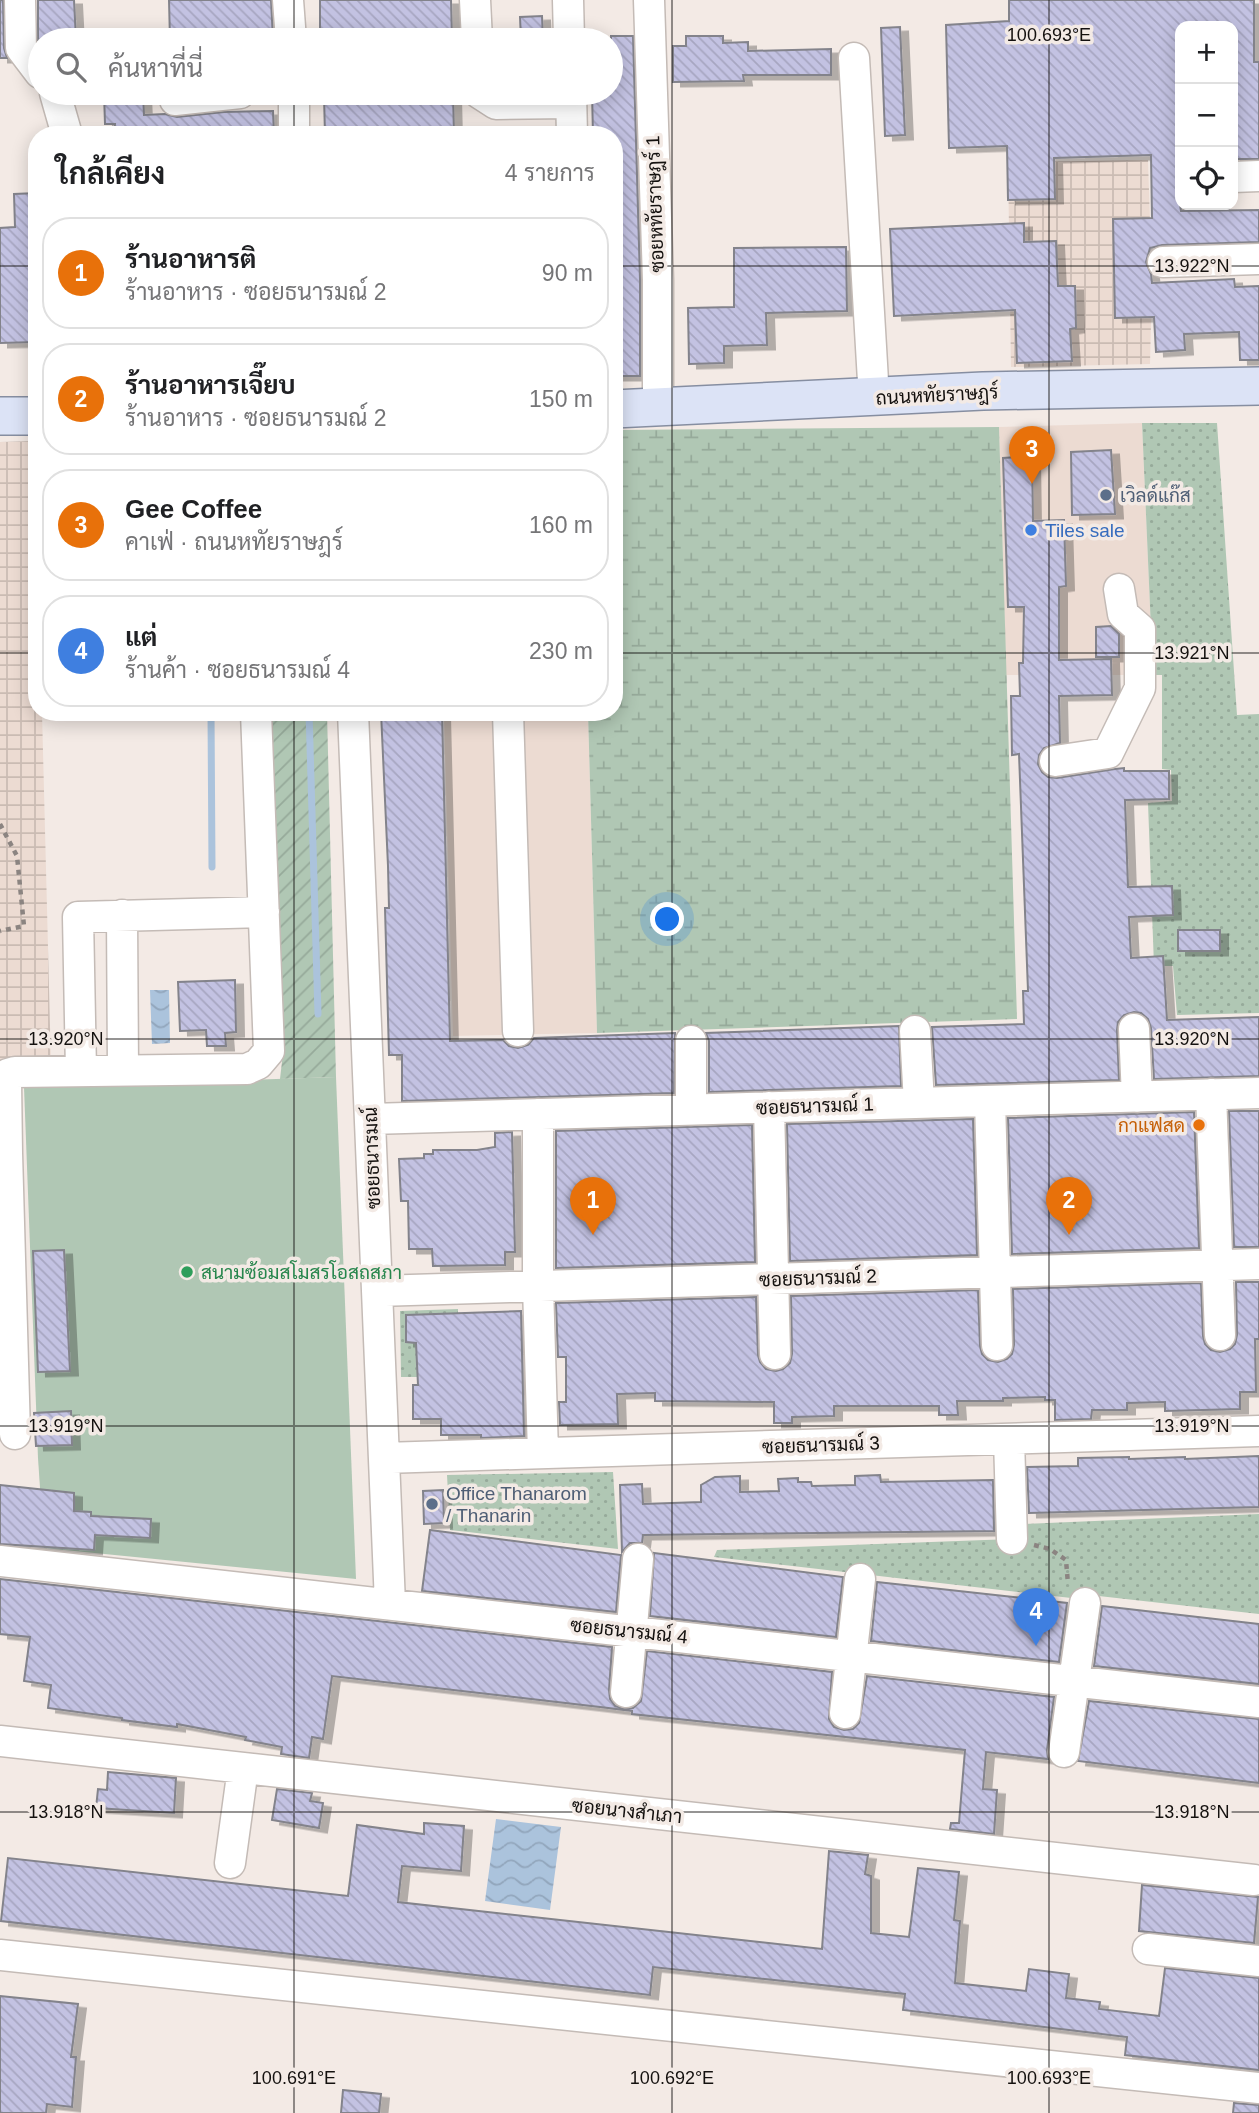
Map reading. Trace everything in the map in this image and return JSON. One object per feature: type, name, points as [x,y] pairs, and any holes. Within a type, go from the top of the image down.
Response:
[{"type":"main road","name":"ถนนหทัยราษฎร์","points":[[623,409],[983,391],[1259,386]]},
{"type":"main road","points":[[0,416],[28,416]]},
{"type":"street","points":[[20,0],[21,48],[28,57]]},
{"type":"street","points":[[288,0],[290,28]]},
{"type":"street","points":[[475,0],[476,28]]},
{"type":"street","points":[[568,0],[569,28]]},
{"type":"street","name":"ซอยหทัยราษฎร์ 1","points":[[649,0],[658,280],[658,408]]},
{"type":"street","points":[[854,58],[874,398]]},
{"type":"street","points":[[58,105],[64,126]]},
{"type":"street","points":[[294,105],[294,126]]},
{"type":"street","points":[[571,105],[572,126]]},
{"type":"street","points":[[1238,177],[1259,176]]},
{"type":"street","points":[[1163,262],[1259,260]]},
{"type":"street","points":[[1055,761],[1108,753],[1140,688],[1140,629],[1123,614],[1119,589]]},
{"type":"street","points":[[15,1434],[3,1153],[8,1074],[247,1069],[258,1064],[269,1051],[256,721]]},
{"type":"street","name":"ซอยธนารมณ์","points":[[353,721],[390,1604]]},
{"type":"street","points":[[508,721],[518,1031]]},
{"type":"street","points":[[81,1071],[78,917],[264,912]]},
{"type":"street","points":[[122,915],[123,1070]]},
{"type":"street","points":[[1134,1029],[1137,1097]]},
{"type":"street","points":[[915,1031],[919,1103]]},
{"type":"street","points":[[691,1041],[691,1110]]},
{"type":"street","name":"ซอยธนารมณ์ 1","points":[[370,1119],[1259,1093]]},
{"type":"street","points":[[1211,1094],[1220,1335]]},
{"type":"street","points":[[990,1101],[997,1345]]},
{"type":"street","points":[[769,1107],[775,1354]]},
{"type":"street","points":[[538,1114],[538,1286],[543,1453]]},
{"type":"street","name":"ซอยธนารมณ์ 2","points":[[377,1292],[1259,1264]]},
{"type":"street","name":"ซอยธนารมณ์ 3","points":[[384,1458],[1259,1431]]},
{"type":"street","points":[[1009,1439],[1013,1539]]},
{"type":"street","points":[[626,1692],[638,1559]]},
{"type":"street","name":"ซอยธนารมณ์ 4","points":[[0,1561],[1259,1702]]},
{"type":"street","points":[[845,1713],[860,1579]]},
{"type":"street","points":[[1064,1752],[1085,1603]]},
{"type":"street","name":"ซอยนางสำเภา","points":[[0,1741],[1254,1880]]},
{"type":"street","points":[[230,1863],[243,1768]]},
{"type":"street","points":[[1148,1949],[1259,1961]]},
{"type":"street","points":[[0,1955],[1259,2088]]},
{"type":"path","points":[[0,824],[18,856],[24,926],[0,931]]},
{"type":"path","points":[[1013,1539],[1050,1549],[1066,1560],[1068,1586],[1085,1603]]},
{"type":"shaded area","points":[[1148,160],[1152,283],[1150,364],[1011,367],[1008,162]]},
{"type":"shaded area","points":[[1142,423],[1153,675],[1006,675],[999,427]]},
{"type":"shaded area","points":[[28,441],[28,721],[42,721],[51,1065],[0,1065],[0,442]]},
{"type":"shaded area","points":[[444,721],[588,721],[597,1033],[453,1036]]},
{"type":"green space","points":[[1142,423],[1217,423],[1237,715],[1259,714],[1259,1013],[1177,1015],[1173,966],[1154,966],[1148,803],[1172,801],[1171,770],[1162,769],[1162,675],[1153,675]]},
{"type":"green space","points":[[999,427],[1017,1019],[597,1033],[588,721],[623,721],[623,430]]},
{"type":"green space","points":[[259,721],[327,721],[336,1077],[280,1079],[283,1053]]},
{"type":"green space","name":"สนามซ้อมสโมสรโอสถสภา","points":[[336,1077],[356,1579],[44,1548],[24,1087]]},
{"type":"green space","points":[[458,1309],[458,1314],[406,1315],[406,1342],[416,1343],[418,1377],[401,1377],[400,1311]]},
{"type":"green space","points":[[613,1472],[618,1549],[450,1530],[447,1475]]},
{"type":"green space","points":[[1259,1514],[1259,1614],[1081,1594],[1080,1599],[714,1557],[717,1550],[1012,1539],[1024,1524]]},
{"type":"water","points":[[150,990],[169,990],[170,1043],[152,1044]]},
{"type":"water","points":[[496,1819],[561,1827],[550,1910],[485,1901]]},
{"type":"building","points":[[0,0],[3,0],[4,48],[7,58],[0,58]]},
{"type":"building","points":[[38,0],[74,0],[75,28],[38,28]]},
{"type":"building","points":[[169,0],[271,0],[272,28],[170,28]]},
{"type":"building","points":[[320,0],[451,0],[452,28],[320,28]]},
{"type":"building","points":[[1009,0],[1254,0],[1254,62],[1259,62],[1259,159],[1238,159],[1238,21],[1175,21],[1175,210],[1259,210],[1259,242],[1162,245],[1150,248],[1146,262],[1152,283],[1234,279],[1235,287],[1259,286],[1259,360],[1240,360],[1239,332],[1184,334],[1185,350],[1156,352],[1154,317],[1115,318],[1113,219],[1152,218],[1151,155],[1054,158],[1055,199],[1008,200],[1007,146],[949,148],[946,25],[1009,21]]},
{"type":"building","points":[[542,16],[542,28],[520,28],[520,17]]},
{"type":"building","points":[[900,27],[905,135],[885,136],[881,28]]},
{"type":"building","points":[[623,36],[633,36],[640,376],[623,376],[623,126],[593,126],[592,105],[623,105]]},
{"type":"building","points":[[686,36],[723,36],[723,43],[748,42],[748,51],[831,49],[831,75],[743,75],[744,81],[673,82],[673,46],[686,46]]},
{"type":"building","points":[[104,105],[144,105],[144,115],[165,114],[177,117],[273,111],[274,126],[115,126],[105,124]]},
{"type":"building","points":[[324,105],[453,105],[454,126],[325,126]]},
{"type":"building","points":[[28,193],[28,342],[0,343],[0,228],[15,227],[14,194]]},
{"type":"building","points":[[1024,223],[1024,242],[1056,241],[1058,286],[1075,286],[1076,328],[1070,329],[1072,361],[1017,363],[1015,310],[894,316],[890,229]]},
{"type":"building","points":[[846,247],[847,311],[766,313],[767,345],[724,346],[724,363],[689,364],[688,308],[734,307],[734,248]]},
{"type":"building","points":[[1111,450],[1115,514],[1072,515],[1071,452]]},
{"type":"building","points":[[1032,456],[1033,521],[1064,520],[1066,586],[1059,587],[1059,660],[1111,659],[1112,695],[1059,696],[1060,743],[1044,748],[1039,755],[1038,764],[1048,777],[1057,778],[1124,768],[1124,771],[1169,771],[1169,799],[1125,800],[1128,887],[1172,886],[1173,915],[1129,917],[1131,958],[1163,956],[1167,1020],[1259,1017],[1259,1076],[1154,1079],[1151,1028],[1148,1019],[1141,1013],[1134,1012],[1124,1015],[1118,1022],[1119,1080],[936,1085],[932,1027],[1024,1024],[1023,991],[1028,991],[1019,754],[1012,755],[1011,696],[1020,696],[1019,663],[1023,663],[1024,607],[1008,607],[1003,458]]},
{"type":"building","points":[[1111,626],[1119,634],[1119,657],[1096,657],[1096,627]]},
{"type":"building","points":[[381,721],[442,721],[450,1041],[503,1040],[509,1046],[518,1048],[528,1045],[534,1038],[675,1033],[674,1093],[402,1101],[402,1055],[389,1055],[385,908],[389,908]]},
{"type":"building","points":[[1178,930],[1220,930],[1220,951],[1178,951]]},
{"type":"building","points":[[235,980],[236,1032],[225,1033],[226,1046],[207,1046],[206,1030],[180,1031],[178,982]]},
{"type":"building","points":[[899,1026],[901,1086],[709,1092],[709,1041],[706,1033]]},
{"type":"building","points":[[1229,1111],[1259,1111],[1259,1247],[1234,1247]]},
{"type":"building","points":[[1194,1112],[1199,1248],[1012,1254],[1008,1118]]},
{"type":"building","points":[[973,1119],[977,1255],[790,1261],[787,1124]]},
{"type":"building","points":[[752,1125],[755,1262],[556,1268],[556,1131]]},
{"type":"building","points":[[512,1132],[515,1252],[505,1252],[505,1265],[433,1266],[432,1249],[409,1249],[408,1201],[401,1201],[399,1159],[424,1158],[424,1154],[433,1154],[433,1150],[477,1150],[495,1147],[495,1133]]},
{"type":"building","points":[[64,1250],[70,1371],[38,1372],[33,1251]]},
{"type":"building","points":[[1236,1282],[1259,1282],[1259,1339],[1255,1339],[1256,1392],[1240,1392],[1240,1409],[1165,1411],[1165,1402],[1127,1403],[1127,1410],[1092,1410],[1091,1419],[1055,1420],[1055,1400],[1045,1400],[1045,1397],[1003,1398],[1003,1401],[957,1401],[958,1415],[939,1415],[939,1406],[834,1406],[834,1416],[792,1417],[792,1423],[774,1423],[774,1402],[655,1401],[655,1393],[617,1394],[618,1424],[560,1425],[559,1402],[566,1402],[566,1357],[558,1357],[556,1303],[756,1297],[758,1355],[766,1369],[776,1371],[790,1363],[792,1354],[791,1296],[978,1290],[982,1354],[988,1360],[998,1362],[1012,1354],[1014,1345],[1013,1289],[1201,1283],[1205,1344],[1211,1350],[1220,1352],[1235,1344]]},
{"type":"building","points":[[521,1311],[524,1436],[481,1438],[481,1435],[441,1435],[441,1419],[413,1419],[413,1385],[418,1385],[416,1343],[406,1342],[406,1315]]},
{"type":"building","points":[[71,1411],[72,1445],[36,1446],[34,1413]]},
{"type":"building","points":[[1259,1456],[1259,1507],[1029,1513],[1027,1467],[1078,1466],[1078,1458],[1185,1459]]},
{"type":"building","points":[[880,1475],[881,1482],[993,1480],[994,1531],[643,1535],[642,1543],[630,1543],[622,1552],[620,1485],[642,1484],[643,1504],[701,1502],[701,1485],[715,1477],[740,1476],[740,1492],[779,1491],[778,1479],[798,1478],[798,1482],[811,1482],[812,1486],[855,1485],[855,1476]]},
{"type":"building","points":[[0,1485],[74,1493],[74,1511],[91,1512],[91,1516],[151,1519],[150,1538],[95,1535],[94,1550],[0,1544]]},
{"type":"building","points":[[443,1490],[444,1523],[424,1524],[423,1491]]},
{"type":"building","points":[[430,1530],[621,1555],[616,1612],[422,1591]]},
{"type":"building","points":[[654,1553],[843,1577],[836,1637],[650,1616]]},
{"type":"building","points":[[0,1579],[612,1647],[610,1699],[615,1706],[624,1709],[633,1708],[641,1701],[647,1651],[832,1672],[829,1719],[834,1727],[844,1730],[853,1729],[859,1723],[867,1676],[1054,1697],[1048,1759],[986,1752],[983,1789],[997,1790],[994,1834],[950,1829],[951,1823],[959,1823],[965,1750],[632,1714],[632,1711],[332,1676],[323,1739],[312,1737],[309,1758],[281,1754],[282,1747],[245,1740],[246,1737],[177,1724],[177,1727],[48,1708],[51,1685],[24,1681],[30,1637],[0,1634]]},
{"type":"building","points":[[877,1582],[1067,1603],[1059,1662],[871,1641]]},
{"type":"building","points":[[1102,1606],[1259,1624],[1259,1684],[1094,1666]]},
{"type":"building","points":[[1089,1701],[1259,1719],[1259,1783],[1078,1761]]},
{"type":"building","points":[[108,1772],[176,1778],[174,1813],[96,1808],[98,1789],[107,1790]]},
{"type":"building","points":[[277,1789],[312,1793],[310,1801],[323,1803],[319,1828],[272,1820]]},
{"type":"building","points":[[424,1823],[464,1826],[461,1871],[402,1866],[398,1902],[822,1949],[829,1851],[868,1855],[865,1874],[871,1876],[871,1933],[909,1937],[918,1868],[959,1872],[954,1920],[960,1921],[955,1983],[1026,1991],[1029,1969],[1069,1974],[1066,1998],[1100,2002],[1099,2009],[1159,2016],[1165,1968],[1259,1978],[1259,2070],[1125,2055],[1127,2037],[903,2010],[905,1994],[653,1967],[650,1995],[1,1921],[8,1858],[348,1896],[357,1825],[424,1834]]},
{"type":"building","points":[[1142,1885],[1258,1897],[1254,1943],[1139,1931]]},
{"type":"building","points":[[0,1996],[78,2004],[71,2057],[76,2057],[72,2107],[47,2104],[46,2113],[0,2113]]},
{"type":"building","points":[[343,2090],[381,2094],[379,2113],[341,2113]]},
{"type":"building","points":[[1234,2103],[1259,2105],[1259,2113],[1233,2113]]},
{"type":"waterway","points":[[211,721],[212,867]]},
{"type":"waterway","points":[[309,721],[318,1014]]},
{"type":"place","name":"Gee Coffee","points":[[1032,484]]},
{"type":"place","name":"เวิลด์แก๊ส","points":[[1106,495]]},
{"type":"place","name":"Tiles sale","points":[[1031,530]]},
{"type":"place","name":"กาแฟสด","points":[[1199,1125]]},
{"type":"place","name":"ร้านอาหารติ","points":[[593,1235]]},
{"type":"place","name":"ร้านอาหารเจี๊ยบ","points":[[1069,1235]]},
{"type":"place","name":"สนามซ้อมสโมสรโอสถสภา","points":[[187,1272]]},
{"type":"place","name":"Office Thanarom / Thanarin","points":[[432,1504]]},
{"type":"place","name":"แต่","points":[[1036,1646]]}]
